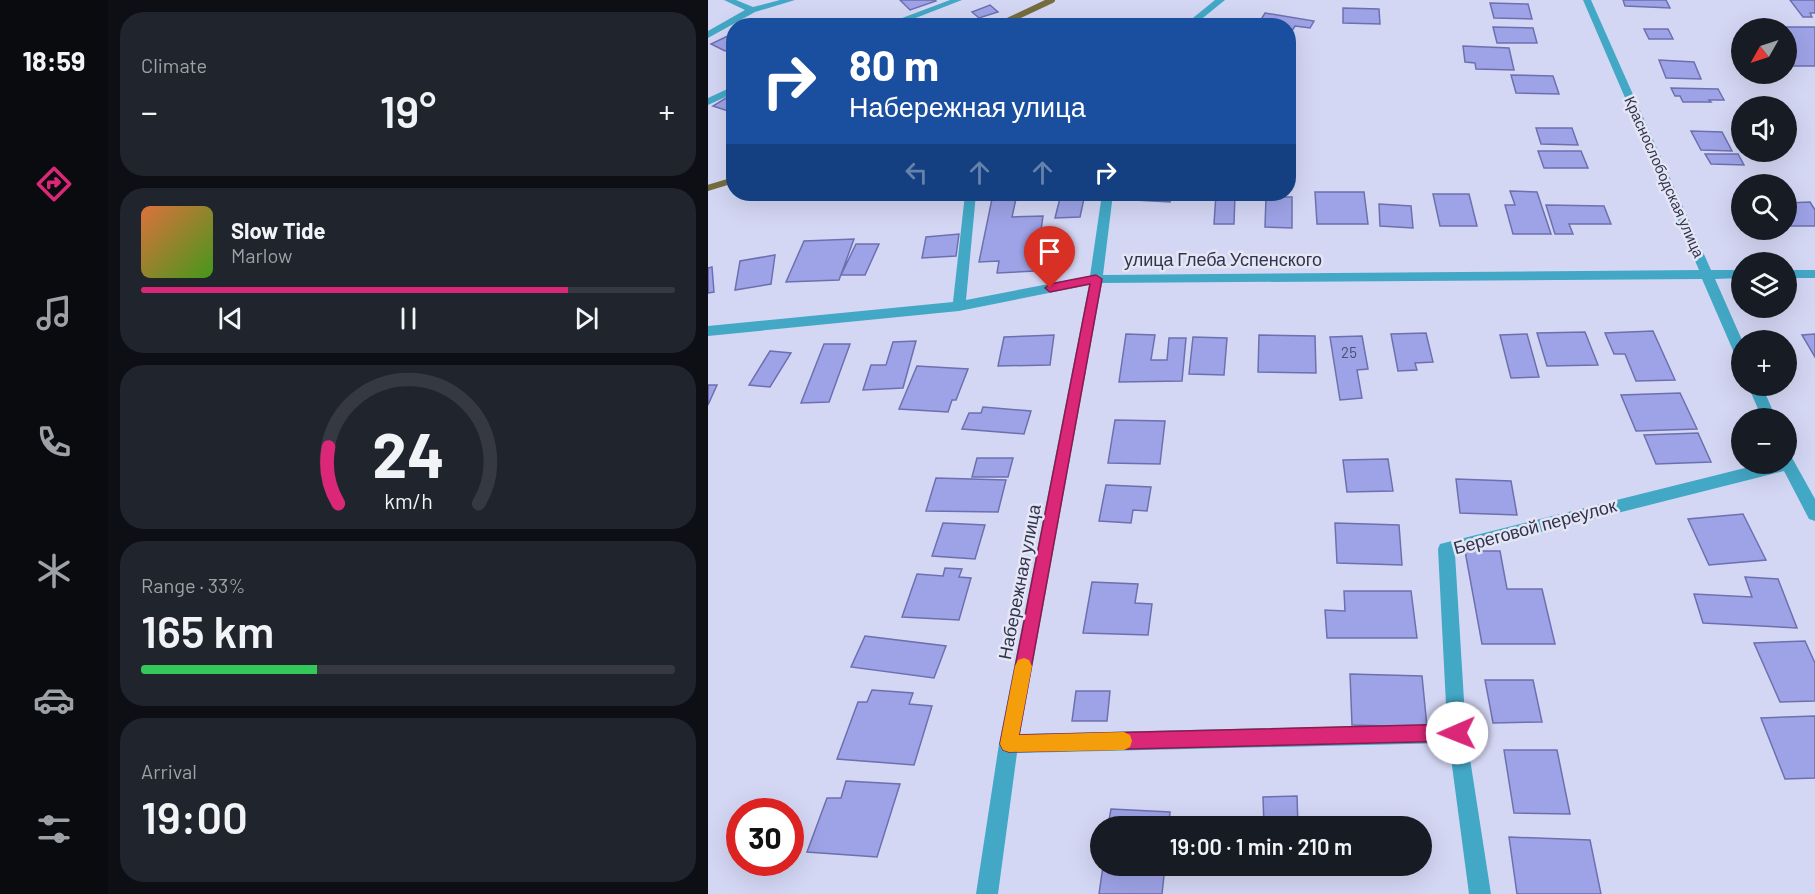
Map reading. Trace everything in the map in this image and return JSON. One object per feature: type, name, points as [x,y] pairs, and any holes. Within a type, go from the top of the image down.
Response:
[{"type":"street","points":[[729,0],[752,10]]},
{"type":"street","points":[[738,18],[752,10],[791,0]]},
{"type":"street","points":[[907,18],[958,0]]},
{"type":"street","points":[[1197,18],[1221,0]]},
{"type":"street","name":"Краснослободская улица","points":[[1587,0],[1731,330]]},
{"type":"street","points":[[708,35],[726,25]]},
{"type":"street","points":[[708,102],[726,93]]},
{"type":"street","points":[[958,306],[969,201]]},
{"type":"street","name":"Набережная улица","points":[[987,894],[1009,744],[1096,279],[1106,201]]},
{"type":"street","name":"улица Глеба Успенского","points":[[708,331],[958,306],[1096,279],[1731,274]]},
{"type":"street","points":[[1797,274],[1815,274]]},
{"type":"street","name":"Береговой переулок","points":[[1480,894],[1457,733],[1446,549],[1739,474]]},
{"type":"street","points":[[1793,474],[1815,514]]},
{"type":"street","points":[[1009,744],[1457,733]]},
{"type":"building","points":[[900,0],[935,0],[936,1],[910,10]]},
{"type":"building","points":[[1623,0],[1666,0],[1670,8],[1625,6]]},
{"type":"building","points":[[1790,0],[1815,0],[1815,13],[1810,13],[1812,17],[1803,17]]},
{"type":"building","points":[[1490,3],[1528,4],[1532,19],[1494,18]]},
{"type":"building","points":[[990,5],[998,12],[979,18],[972,12]]},
{"type":"building","points":[[1343,8],[1379,9],[1380,24],[1343,23]]},
{"type":"building","points":[[1265,13],[1296,18],[1262,18]]},
{"type":"building","points":[[1296,18],[1314,21],[1310,28],[1296,26]]},
{"type":"building","points":[[1493,27],[1533,28],[1537,43],[1497,43]]},
{"type":"building","points":[[1797,27],[1815,27],[1815,66],[1797,66]]},
{"type":"building","points":[[1644,29],[1668,29],[1673,39],[1649,39]]},
{"type":"building","points":[[726,37],[726,51],[711,44]]},
{"type":"building","points":[[1463,46],[1509,48],[1514,70],[1476,69],[1475,63],[1465,62]]},
{"type":"building","points":[[1659,60],[1694,62],[1701,79],[1666,78]]},
{"type":"building","points":[[1511,75],[1553,76],[1559,94],[1516,93]]},
{"type":"building","points":[[1671,88],[1718,89],[1724,100],[1683,102],[1680,96],[1675,96]]},
{"type":"building","points":[[726,98],[726,110],[713,106]]},
{"type":"building","points":[[1536,128],[1572,128],[1578,145],[1541,144]]},
{"type":"building","points":[[1691,131],[1722,132],[1731,151],[1701,150]]},
{"type":"building","points":[[1538,151],[1581,151],[1588,168],[1544,168]]},
{"type":"building","points":[[1705,154],[1731,154],[1731,162],[1742,162],[1744,165],[1711,164]]},
{"type":"building","points":[[1510,191],[1537,192],[1551,234],[1513,234],[1505,205],[1515,205]]},
{"type":"building","points":[[1315,192],[1364,192],[1368,224],[1317,224]]},
{"type":"building","points":[[1433,194],[1469,194],[1477,226],[1440,226]]},
{"type":"building","points":[[992,201],[1015,201],[1012,217],[1043,216],[1035,271],[997,273],[999,261],[979,262]]},
{"type":"building","points":[[1059,201],[1083,201],[1080,217],[1055,218]]},
{"type":"building","points":[[1216,201],[1235,201],[1234,224],[1214,224]]},
{"type":"building","points":[[1266,201],[1292,201],[1292,228],[1265,227]]},
{"type":"building","points":[[1810,202],[1815,210],[1815,226],[1797,226],[1797,203]]},
{"type":"building","points":[[1379,204],[1411,206],[1413,228],[1380,226]]},
{"type":"building","points":[[1546,205],[1604,206],[1611,224],[1569,224],[1573,234],[1555,234]]},
{"type":"building","points":[[959,234],[956,256],[922,258],[926,237]]},
{"type":"building","points":[[854,239],[839,280],[786,282],[804,241]]},
{"type":"building","points":[[856,244],[879,244],[865,275],[841,275]]},
{"type":"building","points":[[775,255],[771,284],[735,290],[740,261]]},
{"type":"building","points":[[712,267],[714,292],[708,293],[708,268]]},
{"type":"building","points":[[1653,331],[1675,380],[1636,381],[1625,354],[1614,354],[1605,333]]},
{"type":"building","points":[[1585,332],[1598,365],[1547,366],[1537,333]]},
{"type":"building","points":[[1426,333],[1433,362],[1415,363],[1417,370],[1398,371],[1391,334]]},
{"type":"building","points":[[1126,334],[1155,335],[1151,360],[1167,360],[1169,338],[1186,338],[1182,381],[1119,382]]},
{"type":"building","points":[[1527,334],[1539,377],[1511,378],[1500,335]]},
{"type":"building","points":[[1815,334],[1815,357],[1802,335]]},
{"type":"building","points":[[1054,335],[1050,365],[998,366],[1004,337]]},
{"type":"building","points":[[1259,335],[1315,336],[1316,373],[1258,372]]},
{"type":"building","points":[[1362,336],[1368,369],[1357,370],[1362,398],[1340,400],[1330,337]]},
{"type":"building","points":[[1193,337],[1227,338],[1224,375],[1189,374]]},
{"type":"building","points":[[916,341],[903,388],[863,390],[871,365],[886,365],[893,342]]},
{"type":"building","points":[[824,344],[850,344],[829,402],[801,403]]},
{"type":"building","points":[[770,351],[791,353],[770,387],[749,385]]},
{"type":"building","points":[[917,366],[968,369],[956,400],[952,400],[948,412],[899,409]]},
{"type":"building","points":[[708,385],[717,385],[708,405]]},
{"type":"building","points":[[1680,393],[1697,429],[1636,431],[1621,395]]},
{"type":"building","points":[[983,407],[1031,411],[1024,434],[962,429],[969,413],[981,413]]},
{"type":"building","points":[[1115,420],[1165,421],[1160,464],[1108,463]]},
{"type":"building","points":[[1698,433],[1711,462],[1656,464],[1644,435]]},
{"type":"building","points":[[977,458],[1013,458],[1008,477],[972,477]]},
{"type":"building","points":[[1388,459],[1393,491],[1347,492],[1343,460]]},
{"type":"building","points":[[936,478],[1006,480],[998,512],[926,511]]},
{"type":"building","points":[[1456,479],[1511,481],[1517,515],[1460,513]]},
{"type":"building","points":[[1106,485],[1151,487],[1147,511],[1133,510],[1131,523],[1099,521]]},
{"type":"building","points":[[1743,514],[1766,560],[1709,565],[1688,519]]},
{"type":"building","points":[[943,523],[985,525],[975,559],[932,556]]},
{"type":"building","points":[[1335,523],[1399,525],[1402,565],[1337,563]]},
{"type":"building","points":[[1465,551],[1500,551],[1507,589],[1542,589],[1555,644],[1482,644]]},
{"type":"building","points":[[945,568],[962,569],[959,577],[971,578],[959,620],[902,617],[917,574],[943,576]]},
{"type":"building","points":[[1745,577],[1778,579],[1797,628],[1703,623],[1694,594],[1752,597]]},
{"type":"building","points":[[1092,582],[1138,584],[1135,603],[1152,604],[1148,635],[1083,633]]},
{"type":"building","points":[[1344,591],[1411,591],[1417,638],[1327,638],[1325,610],[1345,611]]},
{"type":"building","points":[[865,636],[946,646],[934,678],[851,667]]},
{"type":"building","points":[[1805,641],[1815,663],[1815,701],[1780,702],[1754,643]]},
{"type":"building","points":[[1350,674],[1422,676],[1427,727],[1352,725]]},
{"type":"building","points":[[1485,680],[1533,680],[1542,722],[1493,723]]},
{"type":"building","points":[[872,690],[913,693],[909,704],[932,706],[914,765],[837,759],[858,702],[867,702]]},
{"type":"building","points":[[1076,691],[1110,691],[1107,721],[1072,721]]},
{"type":"building","points":[[1815,716],[1815,778],[1785,779],[1761,718]]},
{"type":"building","points":[[1504,750],[1557,750],[1570,814],[1514,813]]},
{"type":"building","points":[[846,781],[900,784],[877,857],[807,852],[827,798],[841,798]]},
{"type":"building","points":[[1297,796],[1298,816],[1264,816],[1263,797]]},
{"type":"building","points":[[1111,809],[1170,812],[1170,816],[1110,816]]},
{"type":"building","points":[[1509,837],[1590,840],[1601,894],[1517,894]]},
{"type":"building","points":[[1102,876],[1164,876],[1162,894],[1099,894]]},
{"type":"waterway","points":[[1014,18],[1052,0]]},
{"type":"waterway","points":[[708,188],[726,182]]},
{"type":"slow traffic","points":[[1024,666],[1009,744],[1124,741]]},
{"type":"route","points":[[1050,288],[1096,279],[1009,744],[1457,733]]}]
